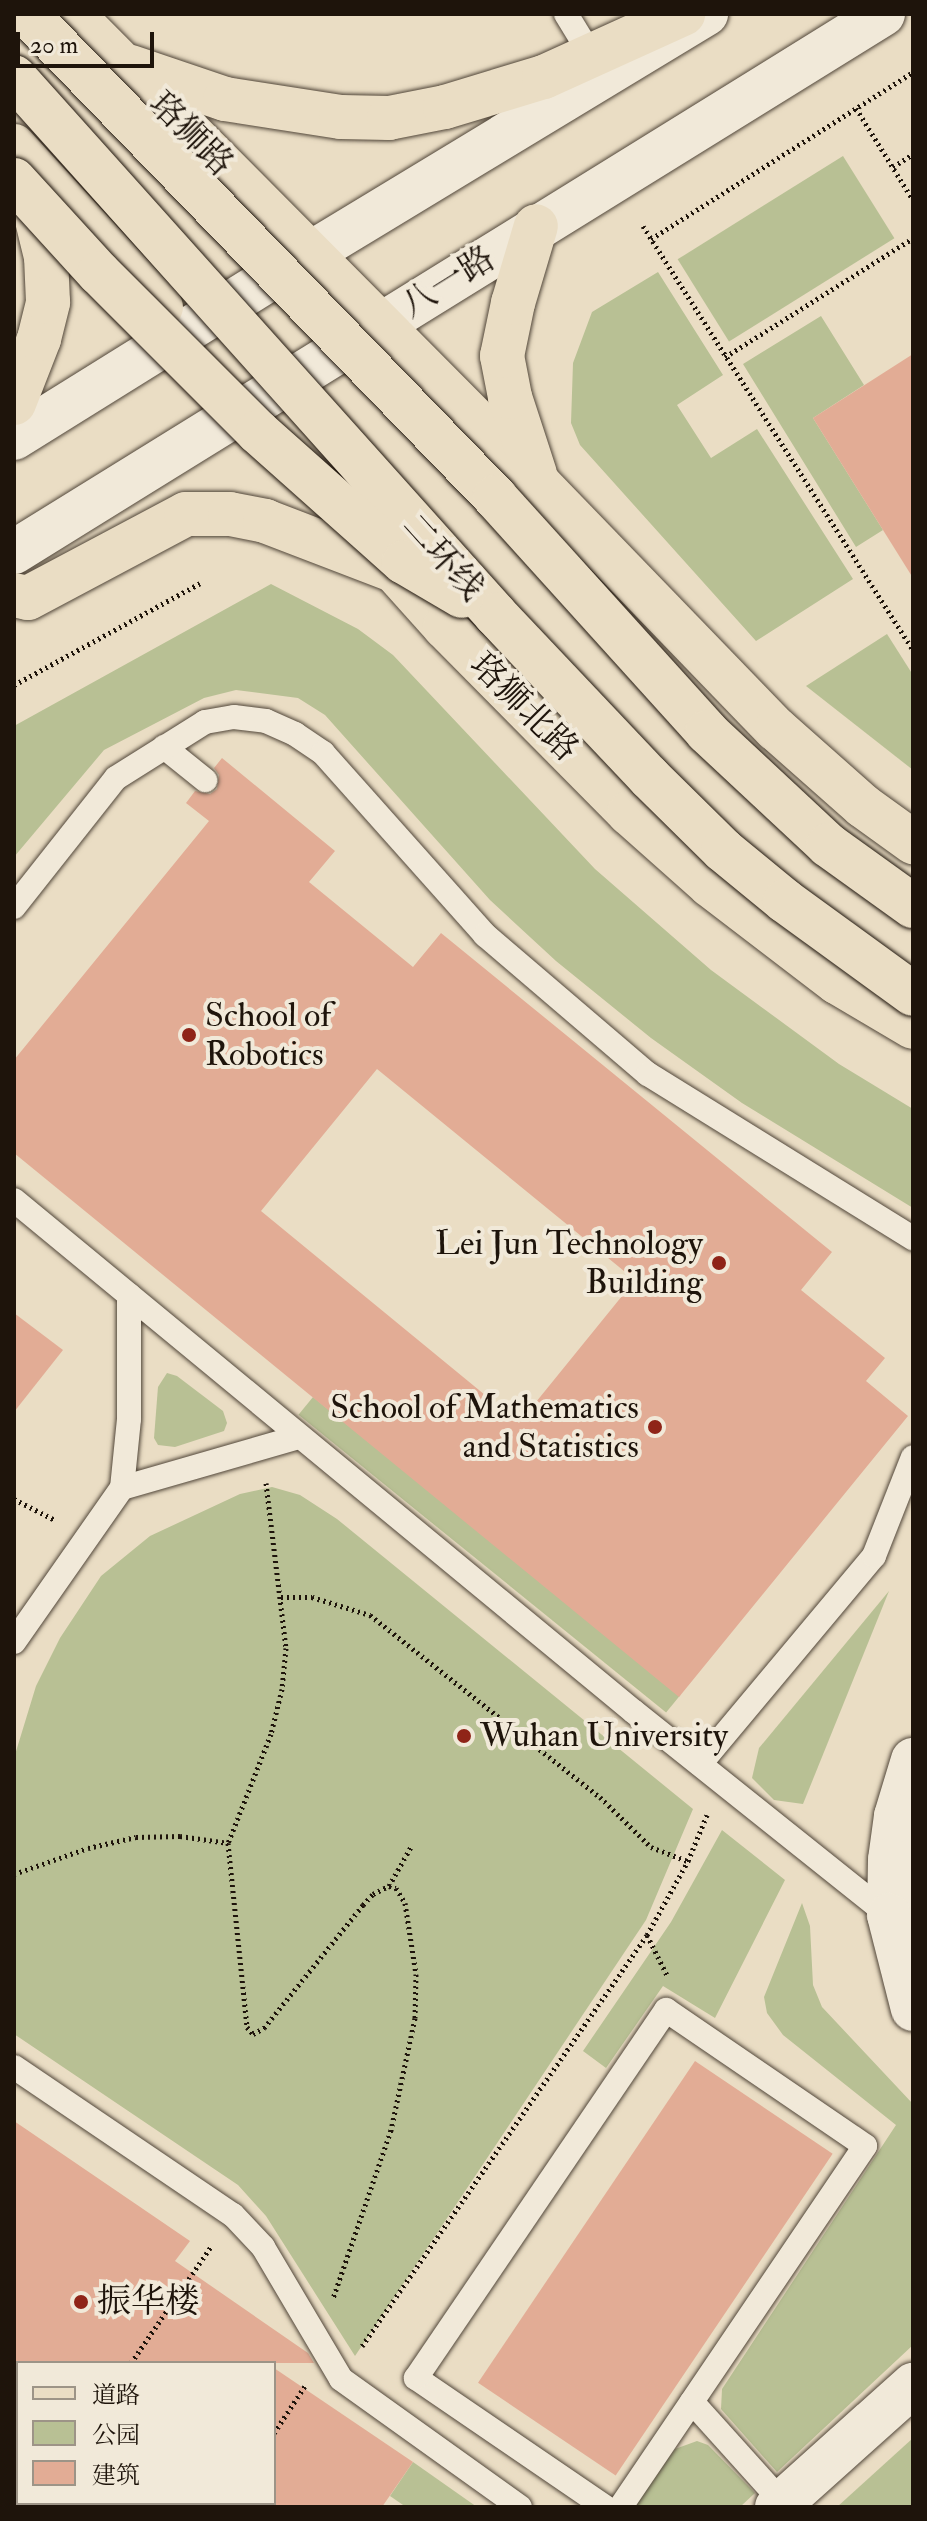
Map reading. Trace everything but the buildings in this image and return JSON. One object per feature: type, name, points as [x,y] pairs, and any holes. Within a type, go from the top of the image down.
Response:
[{"type":"main road","points":[[27,14],[495,497],[707,732],[828,845],[913,906]]},
{"type":"main road","name":"珞狮路","points":[[72,14],[311,253]]},
{"type":"main road","points":[[119,63],[225,99],[329,115],[389,118],[445,107],[544,77],[683,14]]},
{"type":"main road","points":[[14,438],[311,253],[706,14]]},
{"type":"main road","name":"八一路","points":[[14,552],[250,408],[536,226],[883,14]]},
{"type":"main road","name":"二环线","points":[[14,77],[496,615],[723,850],[867,964],[913,994]]},
{"type":"main road","points":[[16,160],[183,332]]},
{"type":"main road","points":[[16,160],[99,273],[258,432],[404,562],[496,615]]},
{"type":"main road","points":[[14,403],[39,339],[48,302],[49,280],[46,257],[16,160]]},
{"type":"main road","points":[[536,226],[513,303],[502,356],[510,397],[539,484]]},
{"type":"main road","points":[[311,253],[776,729],[863,806],[913,842]]},
{"type":"main road","name":"珞狮北路","points":[[183,332],[445,627],[629,813],[710,885],[837,982],[913,1027]]},
{"type":"main road","points":[[14,595],[28,598],[186,514],[230,514],[265,521],[395,571]]},
{"type":"main road","points":[[913,1760],[896,1816],[890,1860],[889,1915],[913,2009]]},
{"type":"main road","points":[[780,2505],[913,2385]]},
{"type":"lane","points":[[566,14],[591,55]]},
{"type":"lane","points":[[14,907],[116,778],[164,747],[205,722],[221,718],[251,718],[295,734],[323,753],[485,935],[624,1055],[708,1114],[913,1238]]},
{"type":"lane","points":[[164,747],[205,780]]},
{"type":"lane","points":[[14,1200],[299,1437],[889,1915]]},
{"type":"lane","points":[[14,1642],[122,1488],[129,1419],[129,1295]]},
{"type":"lane","points":[[122,1488],[299,1437]]},
{"type":"lane","points":[[700,1764],[874,1556],[913,1457]]},
{"type":"lane","points":[[605,2507],[416,2378],[666,2010],[865,2146],[621,2507]]},
{"type":"lane","points":[[14,2067],[233,2215],[263,2247],[341,2379],[520,2507]]},
{"type":"lane","points":[[692,2402],[780,2505]]},
{"type":"path","points":[[651,239],[913,72]]},
{"type":"path","points":[[856,108],[913,200]]},
{"type":"path","points":[[893,167],[913,154]]},
{"type":"path","points":[[643,226],[913,650]]},
{"type":"path","points":[[725,357],[913,238]]},
{"type":"path","points":[[14,685],[200,583]]},
{"type":"path","points":[[260,1448],[286,1648],[282,1689],[271,1734],[228,1843],[246,2021],[253,2034],[264,2028],[373,1894],[389,1886],[412,1845]]},
{"type":"path","points":[[14,1499],[88,1537]]},
{"type":"path","points":[[281,1597],[312,1597],[343,1603],[370,1615],[600,1797],[651,1847],[688,1861]]},
{"type":"path","points":[[341,2379],[631,1960],[688,1861],[721,1781]]},
{"type":"path","points":[[14,1874],[88,1848],[136,1837],[180,1836],[228,1843]]},
{"type":"path","points":[[276,2429],[322,2348],[391,2130],[415,2018],[416,1974],[410,1921],[401,1894],[389,1886]]},
{"type":"path","points":[[132,2361],[233,2215]]},
{"type":"green space","points":[[843,156],[894,238],[729,342],[678,259]]},
{"type":"green space","points":[[658,272],[723,375],[677,405],[711,458],[757,429],[853,579],[756,641],[580,445],[571,423],[573,363],[592,312]]},
{"type":"green space","points":[[821,316],[864,385],[813,418],[883,530],[856,547],[743,364]]},
{"type":"green space","points":[[271,584],[358,629],[393,655],[595,869],[711,970],[839,1064],[913,1109],[913,1208],[742,1103],[651,1038],[556,961],[490,900],[325,715],[298,698],[236,690],[204,698],[104,750],[14,857],[14,726]]},
{"type":"green space","points":[[887,634],[913,675],[913,770],[806,686]]},
{"type":"green space","points":[[167,1373],[177,1376],[223,1411],[227,1423],[224,1431],[175,1447],[158,1445],[154,1438],[158,1387]]},
{"type":"green space","points":[[313,1397],[681,1695],[666,1713],[299,1415]]},
{"type":"green space","points":[[272,1487],[300,1495],[337,1519],[693,1809],[646,1920],[355,2356],[266,2216],[238,2185],[14,2034],[14,1758],[36,1686],[60,1638],[101,1576],[150,1536],[240,1494]]},
{"type":"green space","points":[[889,1591],[803,1804],[774,1800],[752,1778],[759,1748]]},
{"type":"green space","points":[[722,1830],[785,1880],[715,2018],[663,1986],[606,2068],[583,2051],[671,1922]]},
{"type":"green space","points":[[802,1903],[810,1926],[813,1985],[822,2007],[913,2104],[913,2345],[777,2472],[721,2409],[722,2389],[896,2125],[783,2035],[767,2013],[764,1997]]},
{"type":"green space","points":[[913,2438],[913,2507],[837,2507]]},
{"type":"green space","points":[[697,2441],[708,2445],[755,2493],[740,2507],[634,2507],[675,2449]]},
{"type":"green space","points":[[413,2462],[477,2507],[406,2507],[390,2496]]},
{"type":"place","name":"School of Robotics","points":[[189,1035]]},
{"type":"place","name":"Lei Jun Technology Building","points":[[719,1263]]},
{"type":"place","name":"School of Mathematics and Statistics","points":[[655,1427]]},
{"type":"place","name":"Wuhan University","points":[[464,1736]]},
{"type":"place","name":"振华楼","points":[[81,2302]]}]
